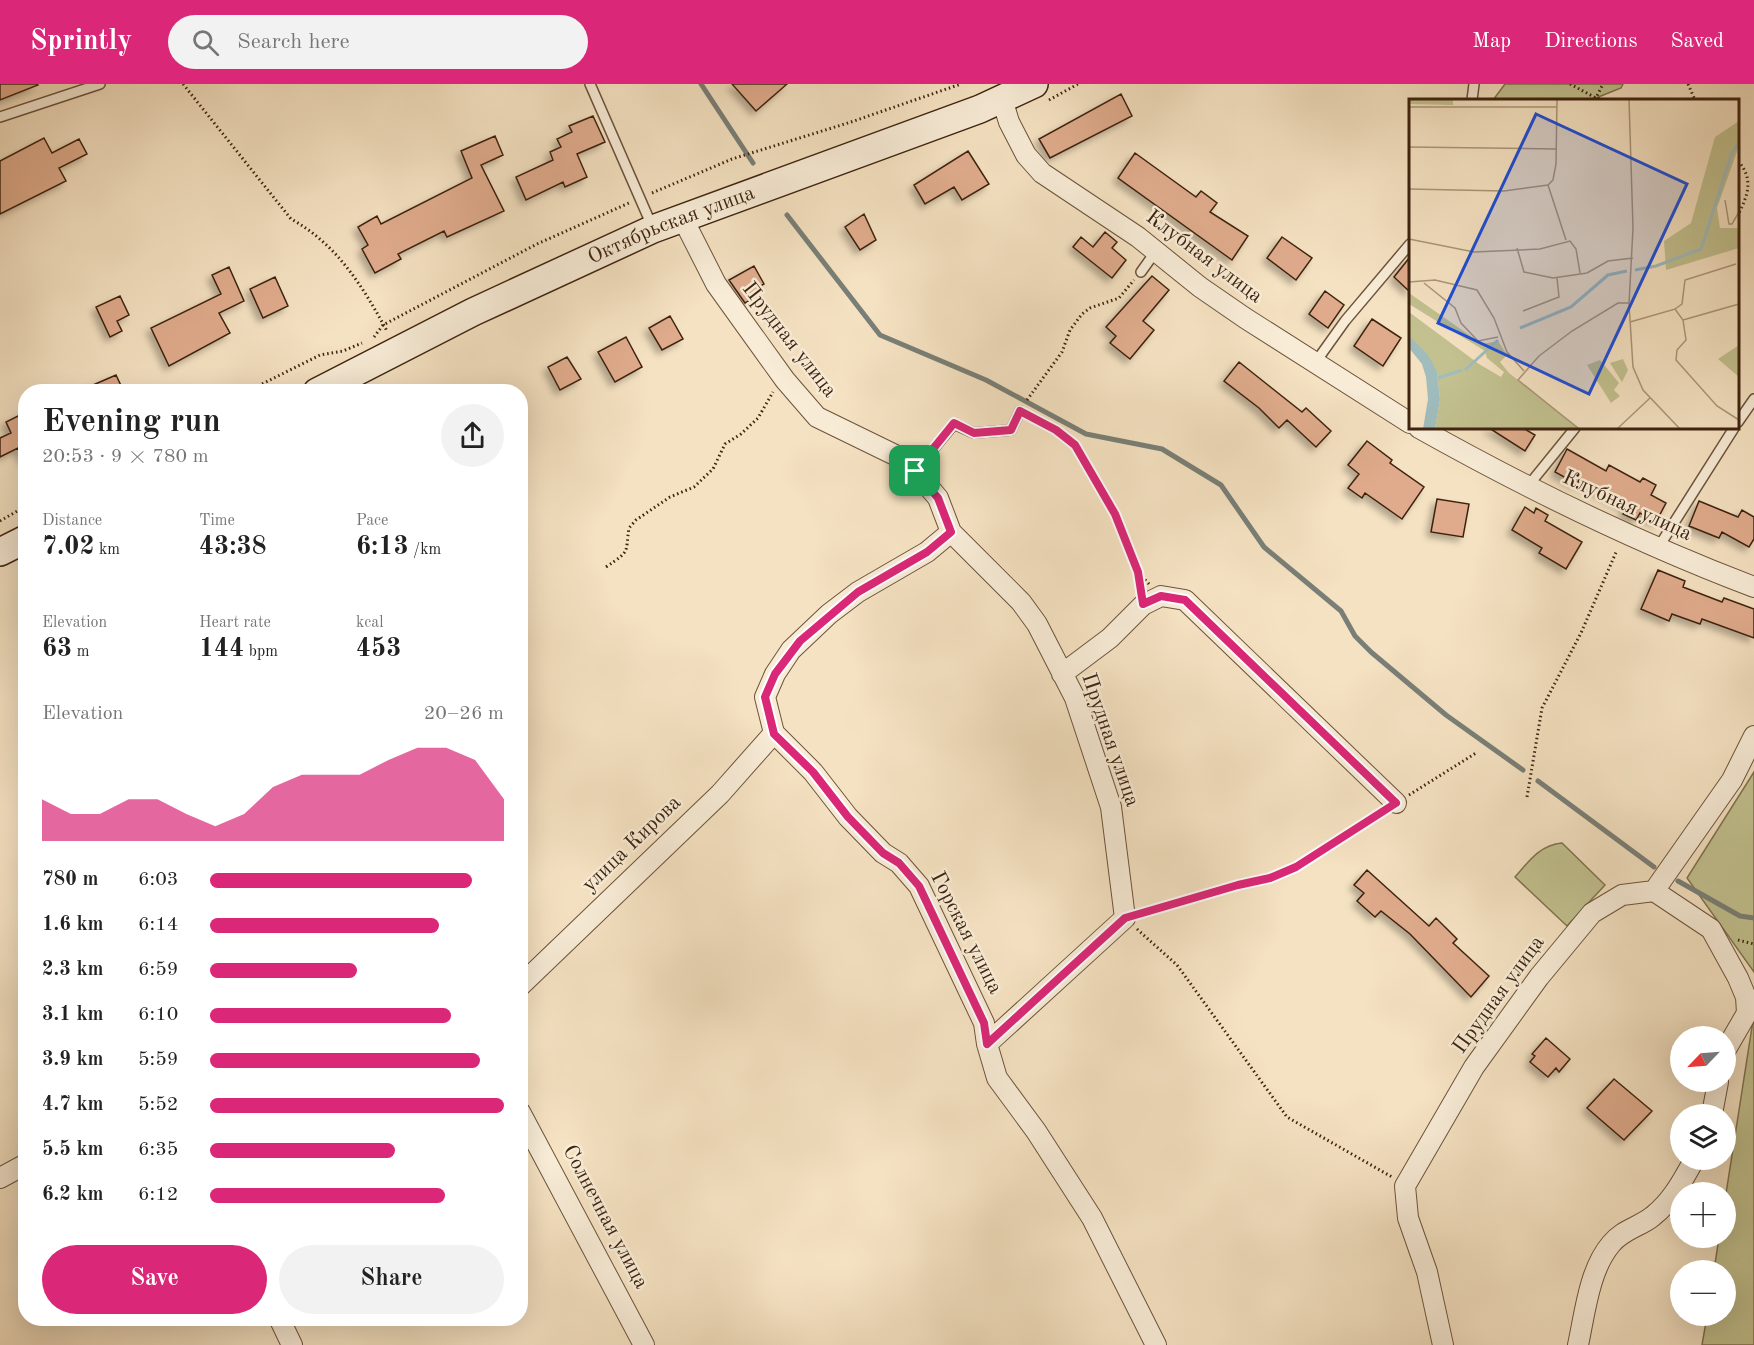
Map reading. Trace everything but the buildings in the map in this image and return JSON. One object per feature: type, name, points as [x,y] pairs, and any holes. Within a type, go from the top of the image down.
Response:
[{"type":"main road","name":"Октябрьская улица","points":[[333,384],[473,312],[653,229],[1002,99],[1034,84]]},
{"type":"main road","points":[[0,552],[18,543]]},
{"type":"street","name":"Клубная улица","points":[[1002,99],[1009,122],[1026,155],[1042,173],[1156,251],[1236,312],[1409,421]]},
{"type":"street","name":"Прудная улица","points":[[682,217],[716,284],[785,380],[817,417],[874,444],[915,471],[938,498],[951,532],[1021,602],[1037,624],[1075,698],[1111,807],[1125,918]]},
{"type":"street","name":"Клубная улица","points":[[1422,429],[1528,486],[1623,533],[1754,587]]},
{"type":"street","points":[[774,734],[765,697],[775,674],[791,650],[858,592],[927,552],[951,532]]},
{"type":"street","points":[[1062,674],[1110,638],[1143,604],[1161,596],[1185,600],[1396,803]]},
{"type":"street","name":"улица Кирова","points":[[528,978],[720,794],[774,734]]},
{"type":"street","name":"Горская улица","points":[[774,734],[813,772],[848,817],[883,853],[899,863],[919,886],[984,1023],[987,1044],[997,1078],[1036,1131],[1092,1218],[1156,1345]]},
{"type":"street","points":[[1736,1032],[1747,1012],[1746,997],[1711,929],[1654,891],[1732,780],[1754,736]]},
{"type":"street","name":"Прудная улица","points":[[1405,1186],[1474,1068],[1539,977],[1592,913],[1622,895],[1654,891]]},
{"type":"street","points":[[987,1044],[1125,918]]},
{"type":"street","name":"Солнечная улица","points":[[528,1127],[644,1345]]},
{"type":"street","points":[[0,1178],[18,1168]]},
{"type":"street","points":[[1578,1345],[1593,1277],[1610,1244],[1628,1228],[1653,1217],[1676,1191],[1688,1170]]},
{"type":"street","points":[[1405,1186],[1408,1218],[1427,1272],[1443,1345]]},
{"type":"street","points":[[283,1326],[292,1345]]},
{"type":"lane","points":[[0,117],[87,86],[100,84]]},
{"type":"lane","points":[[590,84],[653,229]]},
{"type":"lane","points":[[1472,99],[1474,84]]},
{"type":"lane","points":[[1316,363],[1345,321],[1409,245]]},
{"type":"lane","points":[[1141,272],[1156,251]]},
{"type":"lane","points":[[1739,419],[1754,399]]},
{"type":"lane","points":[[915,471],[954,423],[974,433],[1011,430],[1020,411]]},
{"type":"lane","points":[[1528,486],[1574,429]]},
{"type":"lane","points":[[1658,548],[1733,429]]},
{"type":"path","points":[[183,84],[291,219],[311,230],[343,261],[398,351]]},
{"type":"path","points":[[642,197],[732,159],[851,122],[961,84]]},
{"type":"path","points":[[1570,84],[1601,99]]},
{"type":"path","points":[[1593,99],[1596,98],[1603,84]]},
{"type":"path","points":[[1688,84],[1695,99]]},
{"type":"path","points":[[1739,165],[1750,181],[1749,191],[1739,211]]},
{"type":"path","points":[[374,338],[383,324],[537,244],[634,201]]},
{"type":"path","points":[[1034,391],[1062,352],[1070,330],[1082,314],[1096,305],[1119,298],[1132,284]]},
{"type":"path","points":[[262,384],[320,355],[342,351],[363,342]]},
{"type":"path","points":[[606,567],[623,555],[629,544],[629,528],[636,520],[670,497],[694,487],[713,469],[725,444],[741,434],[758,418],[768,398],[785,380]]},
{"type":"path","points":[[1020,411],[1056,430],[1075,445],[1115,514],[1138,572],[1143,604]]},
{"type":"path","points":[[0,521],[18,511]]},
{"type":"path","points":[[1527,796],[1542,708],[1581,633],[1623,533]]},
{"type":"path","points":[[1125,918],[1270,878],[1296,867],[1476,753]]},
{"type":"path","points":[[1125,918],[1177,965],[1287,1117],[1405,1186]]},
{"type":"shaded area","points":[[1505,84],[1623,84],[1621,88],[1596,99],[1494,99]]},
{"type":"shaded area","points":[[1754,772],[1754,972],[1687,878]]},
{"type":"shaded area","points":[[1562,843],[1605,885],[1567,926],[1515,877],[1541,850]]},
{"type":"shaded area","points":[[1754,1014],[1754,1345],[1702,1345],[1705,1326],[1736,1326],[1736,1260],[1716,1260],[1717,1248],[1736,1248],[1736,1182],[1728,1182],[1730,1170],[1736,1170],[1736,1129]]},
{"type":"waterway","points":[[701,84],[753,163]]},
{"type":"waterway","points":[[787,215],[880,335],[986,380],[1086,434],[1162,449],[1221,485],[1264,547],[1341,611],[1355,636],[1371,652],[1446,715],[1523,770]]},
{"type":"waterway","points":[[1538,781],[1654,867]]},
{"type":"waterway","points":[[1678,881],[1740,916],[1754,918]]},
{"type":"route","points":[[1020,411],[1056,430],[1075,445],[1115,514],[1138,572],[1143,604],[1161,596],[1185,600],[1396,803],[1296,867],[1270,878],[1125,918],[987,1044],[984,1023],[919,886],[899,863],[883,853],[848,817],[813,772],[774,734],[766,706],[765,697],[775,674],[800,641],[858,592],[927,552],[951,532],[938,498],[915,471],[954,423],[974,433],[1011,430],[1020,411]]}]
